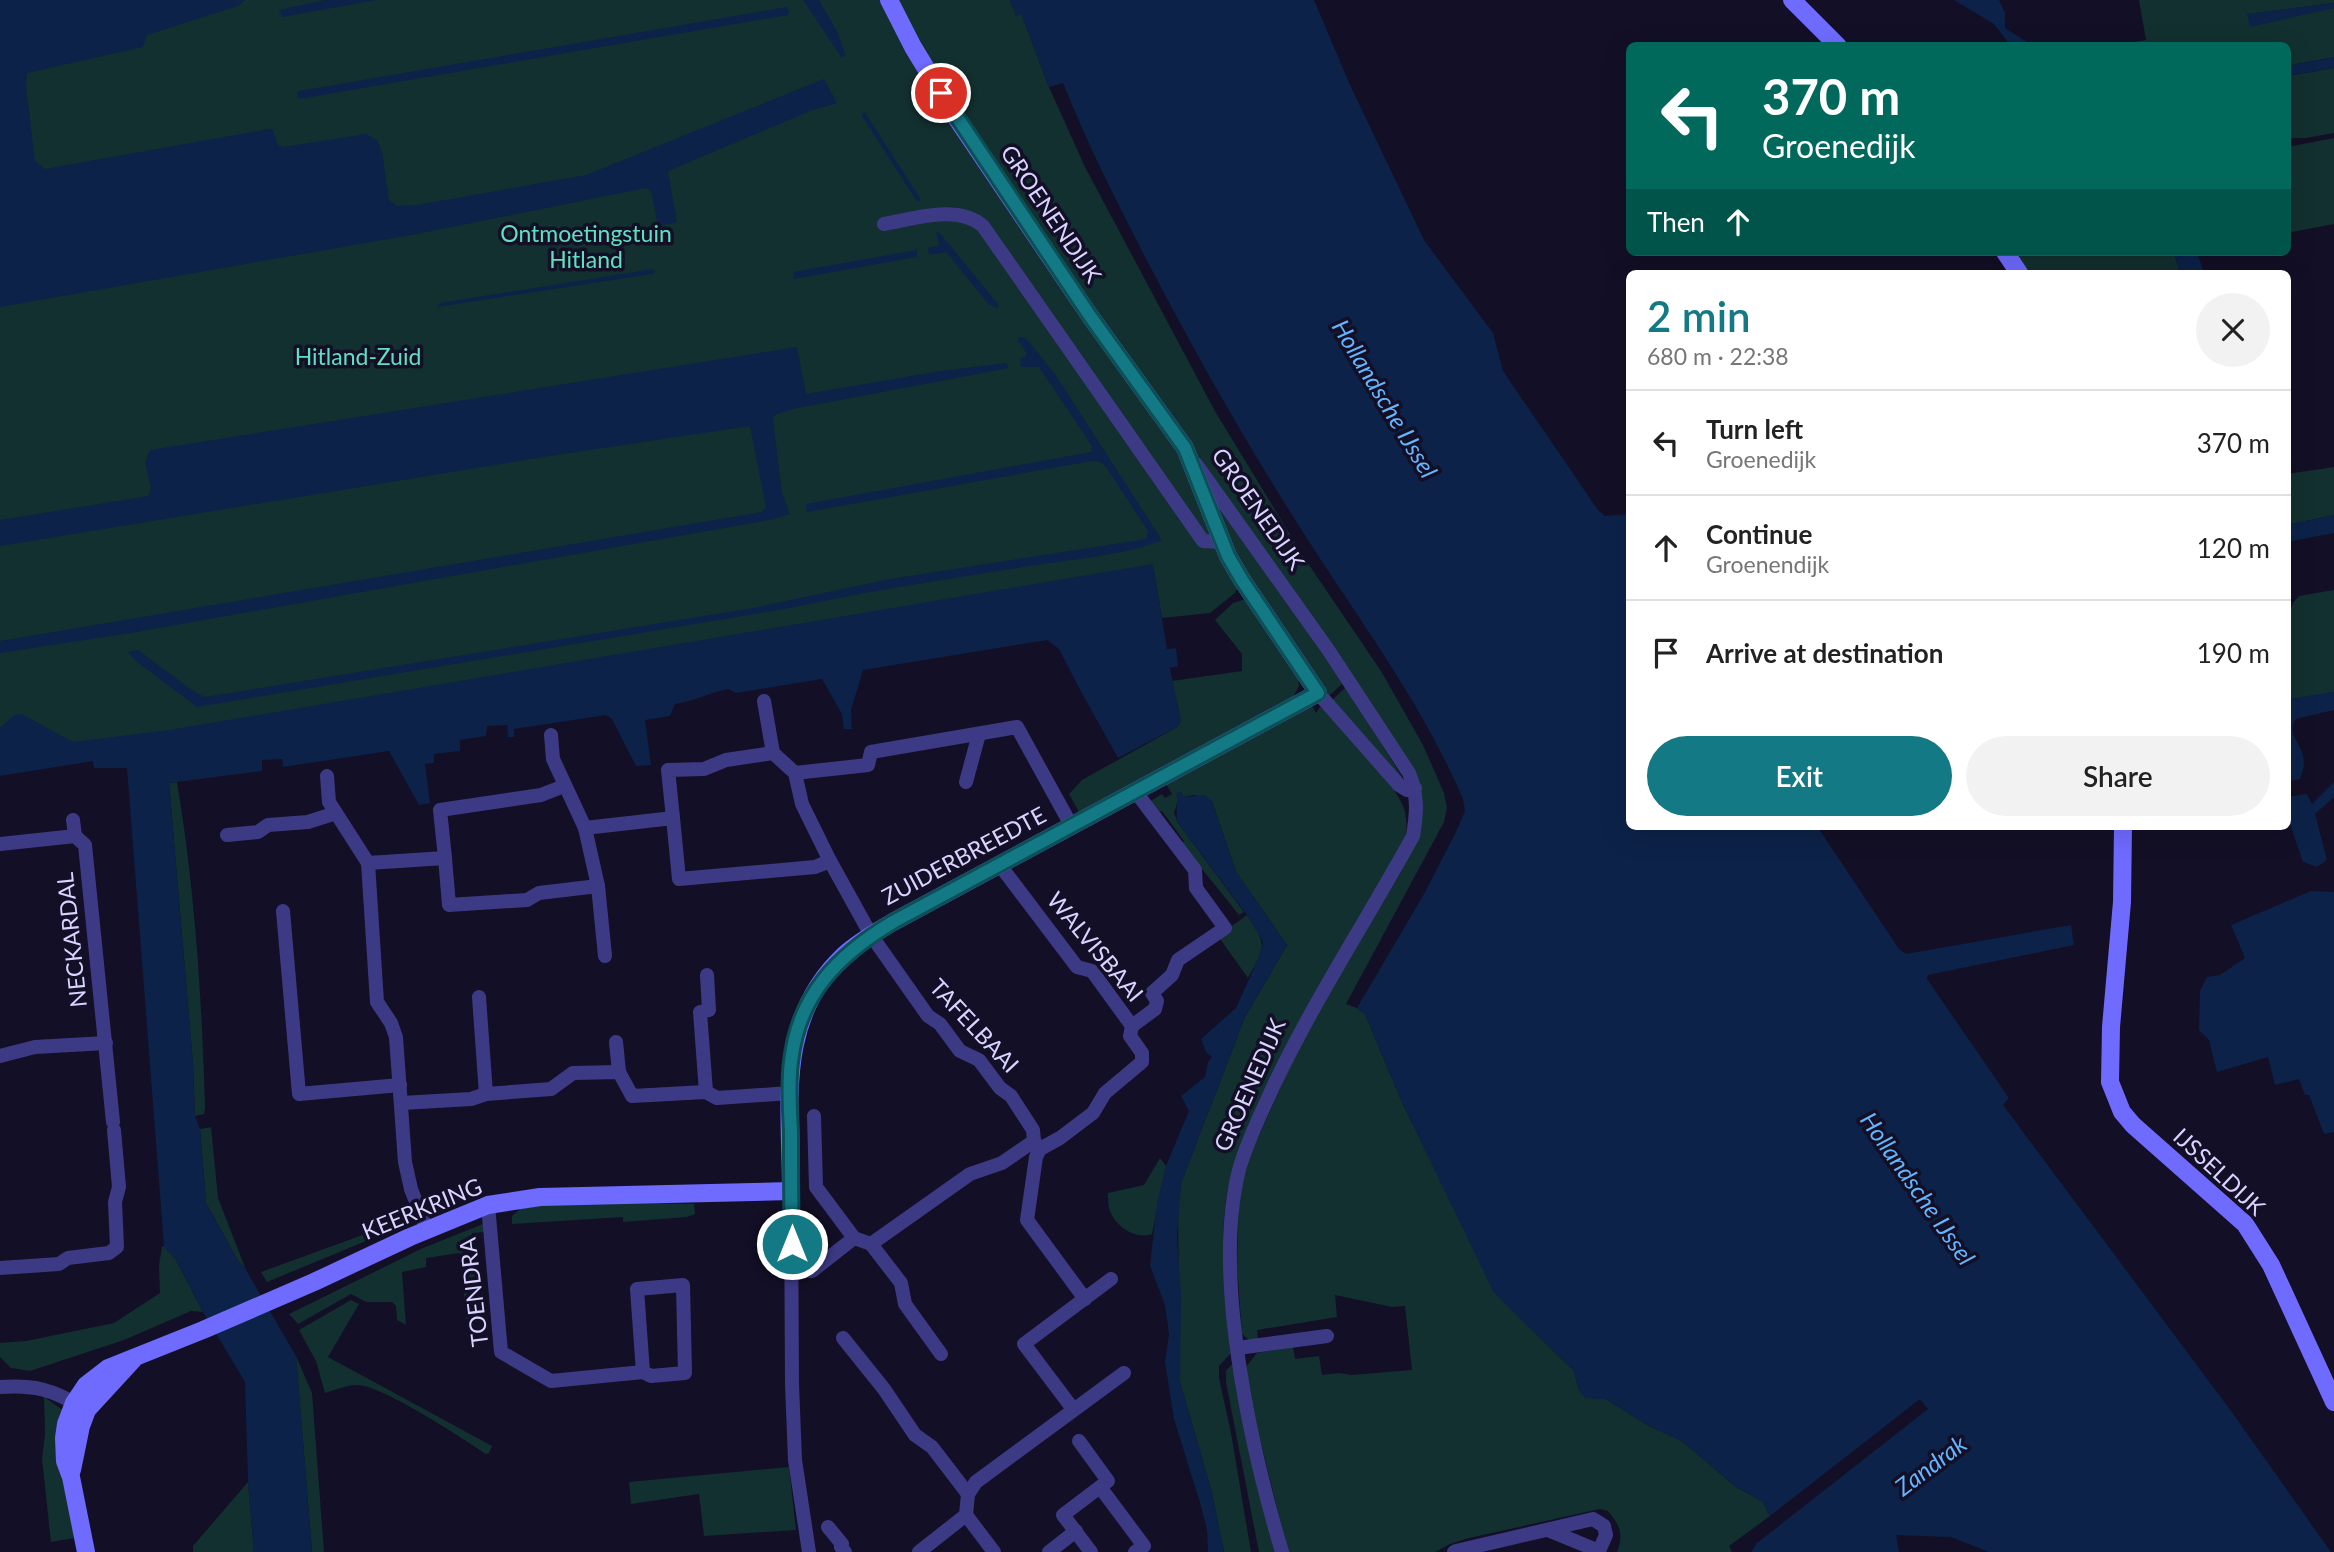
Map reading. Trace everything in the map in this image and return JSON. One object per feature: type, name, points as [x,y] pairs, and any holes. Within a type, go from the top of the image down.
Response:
[{"type":"street","name":"GROENENDIJK","points":[[889,0],[913,47],[969,136],[1090,316],[1185,448]]},
{"type":"street","points":[[1792,0],[1834,42]]},
{"type":"street","points":[[890,223],[958,214],[983,226],[1203,541],[1222,542]]},
{"type":"street","name":"GROENEDIJK","points":[[1185,448],[1222,542],[1242,580],[1318,693],[1399,785],[1407,790],[1415,788]]},
{"type":"street","name":"GROENEDIJK","points":[[1185,448],[1329,652],[1409,773],[1415,788],[1418,811],[1413,836],[1303,1025],[1256,1125],[1240,1167],[1234,1195],[1230,1246],[1238,1348],[1252,1427],[1282,1552]]},
{"type":"street","name":"ZUIDERBREEDTE","points":[[809,1552],[795,1460],[790,1093],[793,1046],[810,999],[824,977],[845,954],[871,935],[1318,693]]},
{"type":"street","points":[[764,701],[773,753],[794,773],[868,765],[872,752],[1017,727],[1071,825]]},
{"type":"street","points":[[966,782],[979,734]]},
{"type":"street","points":[[551,735],[553,759],[585,828],[598,886],[605,956]]},
{"type":"street","points":[[773,753],[726,760],[704,769],[668,770],[679,879],[815,867],[830,861]]},
{"type":"street","name":"TAFELBAAI","points":[[794,773],[802,804],[871,935],[928,1016],[940,1024],[960,1051],[979,1060],[1000,1088],[1011,1096],[1033,1130],[1037,1145]]},
{"type":"street","points":[[327,776],[330,802],[368,863],[377,1002],[391,1023],[396,1037],[405,1162],[411,1189],[427,1230]]},
{"type":"street","points":[[564,786],[541,795],[440,810],[449,905],[527,900],[539,893],[598,886]]},
{"type":"street","points":[[1132,1026],[1155,1009],[1157,1001],[1152,993],[1172,975],[1178,960],[1226,928],[1196,888],[1195,870],[1135,791]]},
{"type":"street","points":[[228,835],[258,832],[268,825],[308,822],[336,813]]},
{"type":"street","points":[[585,828],[673,817]]},
{"type":"street","name":"NECKARDAL","points":[[0,1268],[59,1264],[68,1258],[109,1253],[117,1247],[115,1202],[119,1187],[106,1043],[85,845],[75,836],[73,820]]},
{"type":"street","name":"IJSSELDIJK","points":[[2123,830],[2122,902],[2111,1027],[2110,1082],[2116,1099],[2133,1125],[2245,1224],[2271,1265],[2334,1402]]},
{"type":"street","points":[[0,844],[75,836]]},
{"type":"street","points":[[368,863],[445,858]]},
{"type":"street","name":"WALVISBAAI","points":[[999,864],[1077,967],[1092,971],[1132,1026],[1130,1036],[1142,1054],[1142,1062],[1105,1093],[1093,1113],[1060,1138],[1037,1145]]},
{"type":"street","points":[[283,911],[299,1094],[400,1085]]},
{"type":"street","points":[[706,975],[709,1010],[699,1012],[706,1092]]},
{"type":"street","points":[[479,997],[486,1094]]},
{"type":"street","points":[[616,1042],[619,1072],[632,1096],[706,1092],[716,1098],[790,1093]]},
{"type":"street","points":[[0,1056],[35,1046],[106,1043]]},
{"type":"street","points":[[402,1103],[471,1099],[486,1094],[551,1089],[573,1073],[619,1072]]},
{"type":"street","points":[[814,1116],[816,1187],[854,1238],[871,1244],[901,1283],[905,1304],[941,1354]]},
{"type":"street","points":[[871,1244],[970,1174],[1002,1163],[1037,1145]]},
{"type":"street","points":[[1037,1145],[1027,1220],[1084,1299]]},
{"type":"street","name":"KEERKRING","points":[[86,1552],[71,1477],[81,1426],[81,1406],[133,1359],[488,1205],[540,1198],[792,1191]]},
{"type":"street","name":"TOENDRA","points":[[488,1205],[501,1352],[551,1381],[643,1373],[651,1376],[685,1373],[683,1285],[637,1289],[643,1373]]},
{"type":"street","points":[[792,1270],[812,1271],[854,1238]]},
{"type":"street","points":[[1073,1409],[1024,1344],[1111,1279]]},
{"type":"street","points":[[1238,1348],[1327,1336]]},
{"type":"street","points":[[843,1338],[884,1389],[915,1435],[932,1447],[968,1493]]},
{"type":"street","points":[[994,1552],[966,1515],[968,1493],[976,1482],[1124,1373]]},
{"type":"street","points":[[0,1387],[44,1388],[81,1406]]},
{"type":"street","points":[[1079,1441],[1108,1481],[1063,1515],[1091,1552]]},
{"type":"street","points":[[1100,1487],[1144,1546],[1135,1552]]},
{"type":"street","points":[[919,1552],[966,1515]]},
{"type":"street","points":[[828,1527],[845,1552]]},
{"type":"street","points":[[1454,1552],[1548,1530]]},
{"type":"street","points":[[1049,1552],[1076,1531]]},
{"type":"green space","name":"Hitland-Zuid","points":[[0,0],[882,0],[1210,492],[1343,683],[1328,697],[1238,586],[1235,593],[1210,613],[1162,618],[1154,571],[0,769]]},
{"type":"green space","points":[[896,0],[1010,0],[1016,15],[1021,13],[1049,87],[1085,167],[1216,413],[1305,559],[1381,671],[1423,745],[1444,793],[1447,808],[1444,822],[1346,1004],[1365,1014],[1401,1100],[1495,1293],[1574,1371],[1579,1390],[1606,1399],[1647,1425],[1682,1441],[1736,1487],[1762,1501],[1770,1516],[1729,1546],[1732,1552],[1617,1552],[1620,1540],[1618,1526],[1608,1511],[1600,1509],[1469,1538],[1435,1552],[1288,1552],[1257,1427],[1246,1367],[1257,1353],[1293,1347],[1295,1359],[1319,1356],[1322,1375],[1412,1370],[1405,1306],[1392,1307],[1335,1295],[1337,1317],[1257,1330],[1258,1341],[1249,1340],[1242,1334],[1237,1265],[1239,1194],[1252,1151],[1302,1040],[1402,870],[1413,780],[1080,296],[957,110]]},
{"type":"green space","points":[[2139,0],[2334,0],[2334,3],[2248,14],[2334,8],[2334,57],[2291,65],[2291,42],[2134,42],[2146,40]]},
{"type":"green space","points":[[2334,68],[2334,133],[2291,138],[2291,75]]},
{"type":"green space","points":[[2334,138],[2334,224],[2291,232],[2291,146]]},
{"type":"green space","points":[[2013,256],[2175,256],[2179,270],[2023,270]]},
{"type":"green space","points":[[2334,467],[2334,515],[2291,524],[2291,473]]},
{"type":"green space","points":[[2334,590],[2334,692],[2291,700],[2291,608],[2299,596]]},
{"type":"green space","points":[[1246,599],[1298,679],[1299,686],[1293,697],[1079,812],[1069,794],[1082,780],[1177,727],[1181,721],[1172,681],[1242,671],[1242,654],[1215,620],[1233,603]]},
{"type":"green space","points":[[1346,687],[1402,777],[1401,780],[1331,701]]},
{"type":"green space","points":[[1312,706],[1316,713],[1320,707],[1332,715],[1381,772],[1403,806],[1406,830],[1404,844],[1344,943],[1288,1044],[1256,1114],[1228,1188],[1223,1257],[1231,1353],[1219,1366],[1219,1378],[1251,1552],[1224,1552],[1211,1489],[1180,1382],[1178,1209],[1181,1183],[1245,1017],[1287,945],[1236,872],[1212,801],[1194,795],[1183,797],[1181,792],[1174,813],[1178,823],[1244,912],[1239,915],[1182,844],[1184,841],[1162,811],[1158,813],[1149,802],[1162,794],[1165,798],[1172,794],[1166,784]]},
{"type":"green space","points":[[177,782],[193,904],[202,1027],[205,1108],[204,1114],[195,1116],[169,783]]},
{"type":"green space","points":[[1247,915],[1262,946],[1248,978],[1218,936]]},
{"type":"green space","points":[[211,1127],[218,1198],[246,1270],[206,1203],[200,1129]]},
{"type":"green space","points":[[1160,1158],[1166,1166],[1152,1234],[1133,1234],[1113,1217],[1108,1193],[1144,1185]]},
{"type":"green space","points":[[586,1202],[694,1204],[695,1214],[623,1222],[623,1217],[512,1224],[512,1216],[525,1205]]},
{"type":"green space","points":[[483,1224],[484,1232],[472,1233],[478,1306],[485,1305],[473,1318],[466,1319],[460,1253],[426,1258],[426,1267],[402,1272],[406,1325],[397,1320],[396,1306],[392,1302],[366,1302],[351,1294],[298,1324],[289,1314],[423,1248]]},
{"type":"green space","points":[[379,1229],[397,1231],[383,1234],[267,1282],[261,1272]]},
{"type":"green space","points":[[164,1246],[176,1260],[203,1312],[191,1311],[124,1340],[30,1371],[11,1368],[0,1357],[0,1343],[26,1341],[114,1323],[160,1293],[159,1265]]},
{"type":"green space","points":[[351,1300],[359,1304],[328,1357],[492,1446],[489,1453],[486,1454],[441,1425],[369,1387],[353,1385],[325,1393],[316,1361],[299,1330]]},
{"type":"green space","points":[[296,1356],[312,1393],[324,1552],[312,1552]]},
{"type":"green space","points":[[1234,1365],[1276,1552],[1259,1552],[1226,1382],[1226,1371]]},
{"type":"green space","points":[[44,1397],[64,1411],[75,1538],[51,1542],[42,1459],[45,1433]]},
{"type":"green space","points":[[789,1467],[796,1530],[704,1536],[699,1494],[631,1504],[629,1482]]},
{"type":"green space","points":[[248,1482],[254,1552],[193,1552],[193,1546]]},
{"type":"water","points":[[0,0],[245,0],[238,6],[147,35],[143,47],[27,73],[26,87],[35,161],[45,169],[269,129],[273,130],[278,145],[283,147],[366,134],[377,140],[382,152],[389,200],[397,206],[417,205],[586,175],[824,79],[837,103],[810,111],[668,171],[677,222],[658,226],[651,191],[646,188],[417,234],[0,307]]},
{"type":"water","points":[[325,0],[376,0],[282,17],[279,10]]},
{"type":"water","points":[[803,0],[819,0],[836,29],[846,56],[841,57]]},
{"type":"water","points":[[1010,0],[1314,0],[1350,85],[1424,240],[1493,333],[1503,371],[1598,510],[1605,516],[1626,514],[1626,830],[1820,830],[1899,949],[1906,954],[2071,925],[2074,945],[1928,975],[1927,979],[2009,1098],[2003,1105],[2231,1411],[2331,1552],[1989,1552],[1951,1537],[1896,1535],[1899,1552],[1751,1552],[1757,1543],[1928,1409],[1920,1399],[1770,1516],[1762,1501],[1736,1487],[1682,1441],[1647,1425],[1606,1399],[1585,1398],[1579,1390],[1574,1371],[1494,1293],[1401,1100],[1365,1014],[1357,1008],[1424,894],[1456,832],[1465,811],[1463,799],[1406,690],[1294,518],[1215,386],[1121,210],[1063,83],[1049,87],[1021,14],[1016,16]]},
{"type":"water","points":[[1954,0],[1999,0],[2005,13],[2005,28],[2027,42],[2008,42],[1994,24]]},
{"type":"water","points":[[2334,3],[2334,8],[2250,27],[2247,14]]},
{"type":"water","points":[[787,7],[788,15],[299,99],[297,94],[299,91]]},
{"type":"water","points":[[2334,57],[2334,68],[2291,75],[2291,65]]},
{"type":"water","points":[[938,231],[999,305],[998,308],[989,305],[946,252],[929,255],[928,248],[938,246]]},
{"type":"water","points":[[917,250],[917,257],[794,279],[793,272]]},
{"type":"water","points":[[2175,256],[2198,256],[2203,270],[2179,270]]},
{"type":"water","points":[[653,269],[655,272],[652,274],[437,307],[440,303]]},
{"type":"water","points":[[1019,337],[1026,338],[1055,374],[1162,540],[1132,550],[1098,556],[197,707],[137,662],[128,652],[138,650],[205,697],[753,608],[890,579],[1146,539],[1148,531],[1106,467],[1100,462],[1092,461],[807,512],[806,504],[1091,452],[1092,446],[1039,367],[1021,367],[1020,359],[1026,356],[1026,352],[1018,340]]},
{"type":"water","points":[[797,347],[806,394],[941,371],[1006,363],[1009,368],[793,409],[775,415],[773,419],[782,493],[790,514],[769,520],[131,633],[0,653],[0,641],[762,512],[766,507],[750,426],[0,546],[0,520],[148,496],[151,489],[145,462],[150,450]]},
{"type":"water","points":[[2334,515],[2334,533],[2291,541],[2291,524]]},
{"type":"water","points":[[1153,564],[1167,649],[1176,648],[1178,666],[1170,668],[1181,721],[1177,727],[1118,758],[1059,649],[1047,640],[863,670],[851,710],[852,729],[844,729],[842,714],[822,679],[736,693],[728,689],[675,704],[670,716],[645,720],[651,765],[636,766],[612,719],[606,715],[514,729],[514,737],[508,737],[507,725],[487,726],[486,736],[460,740],[460,751],[434,754],[434,763],[425,764],[430,803],[419,805],[389,751],[283,767],[282,759],[262,760],[262,771],[169,783],[195,1116],[200,1129],[206,1203],[296,1356],[312,1552],[254,1552],[248,1482],[245,1382],[176,1260],[164,1246],[127,768],[94,768],[93,761],[0,776],[0,728],[14,715],[22,714],[73,742],[169,730]]},
{"type":"water","points":[[2334,692],[2334,710],[2296,719],[2293,724],[2293,733],[2304,765],[2300,779],[2291,781],[2291,698]]},
{"type":"water","points":[[2334,782],[2334,797],[2315,814],[2327,860],[2317,867],[2303,862],[2291,827],[2291,796],[2307,794],[2312,804]]},
{"type":"water","points":[[1180,791],[1183,797],[1205,795],[1212,801],[1236,872],[1287,945],[1245,1017],[1181,1183],[1177,1238],[1181,1295],[1180,1382],[1211,1489],[1224,1552],[1208,1552],[1207,1530],[1201,1506],[1174,1419],[1165,1362],[1169,1334],[1165,1305],[1150,1266],[1157,1203],[1166,1166],[1189,1111],[1181,1096],[1205,1077],[1208,1062],[1212,1057],[1206,1052],[1201,1039],[1236,1008],[1261,953],[1263,942],[1247,915],[1178,823],[1176,794]]},
{"type":"water","points":[[2311,891],[2334,892],[2334,1132],[2324,1134],[2309,1095],[2305,1095],[2299,1079],[2275,1085],[2268,1057],[2217,1072],[2209,1040],[2199,1030],[2200,991],[2207,977],[2220,975],[2245,958],[2231,925]]},
{"type":"waterway","points":[[864,115],[918,199]]},
{"type":"route","points":[[792,1244],[790,1065],[793,1046],[810,999],[824,977],[845,954],[893,922],[1318,693],[1228,556],[1193,474],[1185,448],[1090,316],[941,93]]},
{"type":"park label","name":"Ontmoetingstuin Hitland","points":[[586,247]]},
{"type":"water label","name":"Hollandsche IJssel","points":[[1384,399]]},
{"type":"water label","name":"Hollandsche IJssel","points":[[1917,1189]]},
{"type":"water label","name":"Zandrak","points":[[1931,1466]]}]
